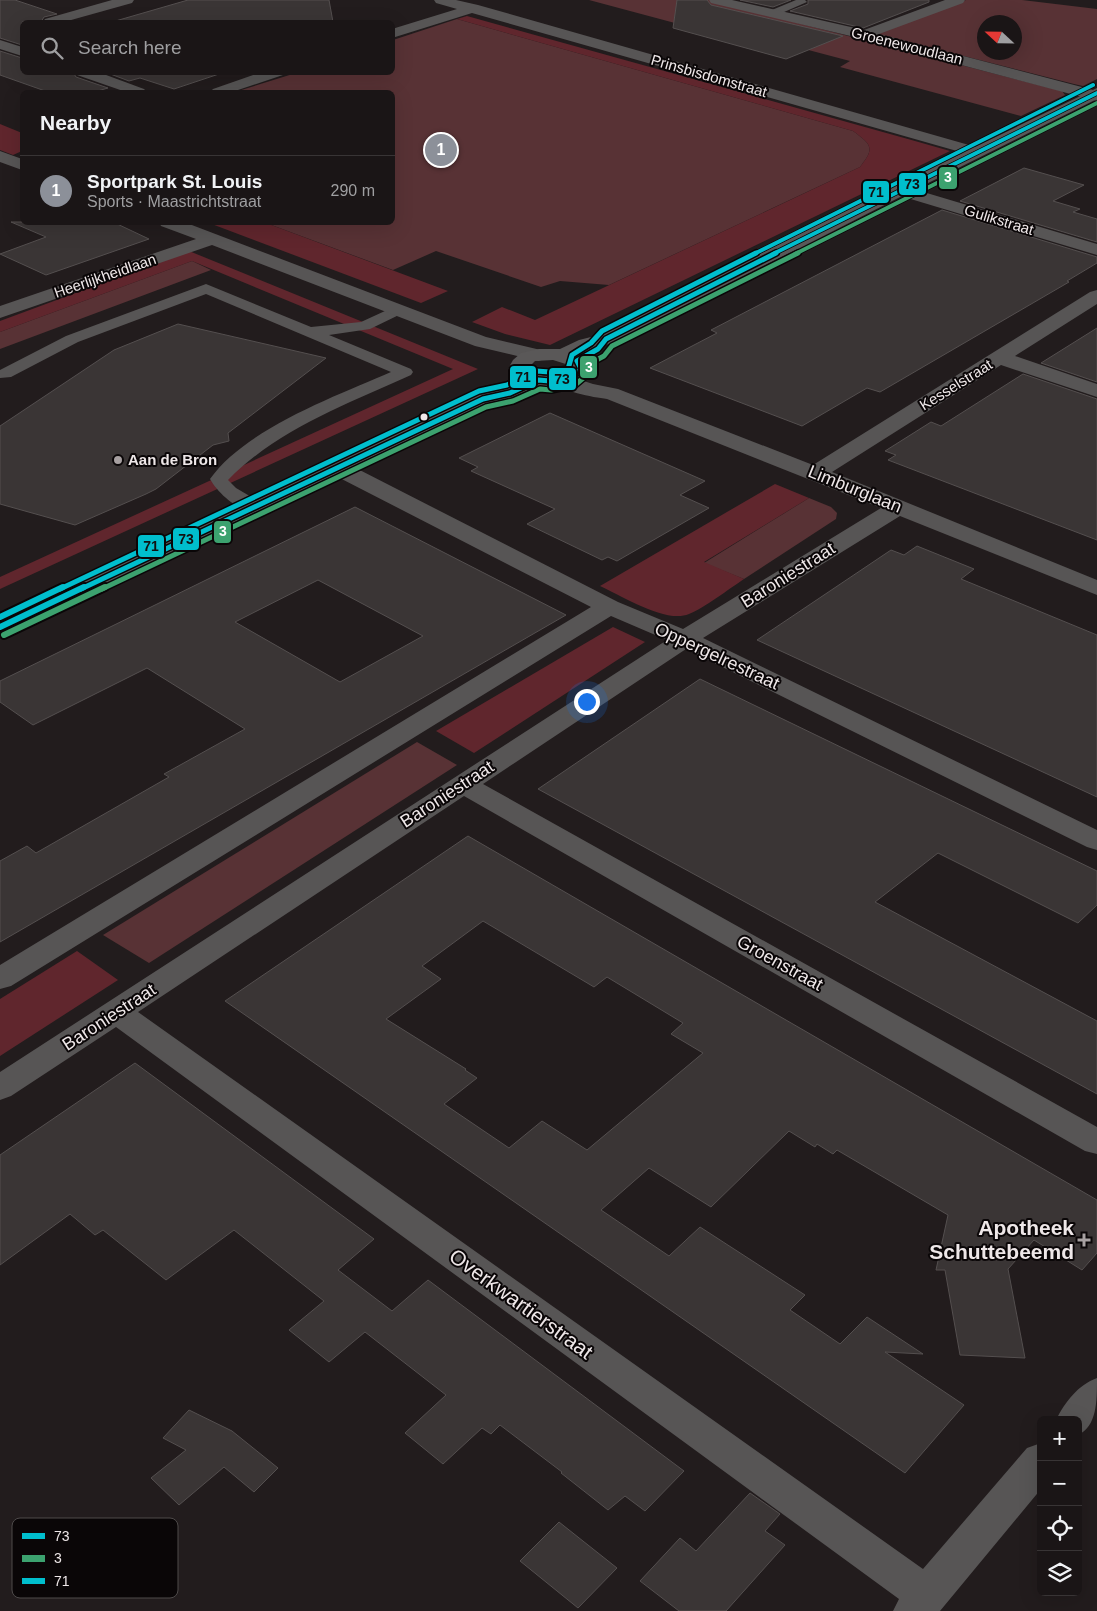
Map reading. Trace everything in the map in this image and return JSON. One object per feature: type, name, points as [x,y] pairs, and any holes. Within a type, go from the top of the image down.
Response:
[{"type":"street","points":[[57,20],[127,0]]},
{"type":"street","name":"Prinsbisdomstraat","points":[[441,0],[977,152]]},
{"type":"street","points":[[395,33],[498,0]]},
{"type":"street","name":"Groenewoudlaan","points":[[716,0],[865,35],[1096,95]]},
{"type":"street","points":[[865,35],[958,0]]},
{"type":"street","points":[[0,37],[15,33]]},
{"type":"street","points":[[0,44],[20,51]]},
{"type":"street","points":[[91,75],[133,90]]},
{"type":"street","points":[[224,90],[269,75]]},
{"type":"street","points":[[482,342],[499,357],[526,373],[570,367],[598,350],[606,340],[900,190],[1096,95]]},
{"type":"street","name":"Gulikstraat","points":[[900,190],[1097,250]]},
{"type":"street","points":[[174,225],[482,342],[538,355],[570,367]]},
{"type":"street","name":"Heerlijkheidlaan","points":[[0,312],[210,240]]},
{"type":"street","name":"Kesselstraat","points":[[815,473],[1097,296]]},
{"type":"street","points":[[0,627],[482,399],[510,393],[526,373],[525,358],[538,355]]},
{"type":"street","points":[[1000,358],[1097,391]]},
{"type":"street","name":"Limburglaan","points":[[570,367],[589,390],[612,393],[815,473],[1097,588]]},
{"type":"street","name":"Oppergelrestraat","points":[[338,468],[609,607],[685,638],[1097,841]]},
{"type":"street","name":"Baroniestraat","points":[[0,1088],[685,638],[898,507]]},
{"type":"street","points":[[0,979],[609,607]]},
{"type":"street","name":"Groenstraat","points":[[463,784],[1097,1142]]},
{"type":"street","name":"Overkwartierstraat","points":[[116,1012],[920,1603]]},
{"type":"street","points":[[1078,1416],[1097,1394]]},
{"type":"street","points":[[920,1603],[1040,1461]]},
{"type":"lane","points":[[771,14],[801,2]]},
{"type":"lane","points":[[5,374],[72,339],[206,289],[405,372],[292,424],[257,446],[226,470],[219,479],[228,491],[254,506]]},
{"type":"lane","points":[[310,333],[364,326],[398,310]]},
{"type":"lane","points":[[349,349],[364,326]]},
{"type":"shaded area","points":[[589,0],[709,0],[1062,91],[1065,95],[1021,116],[840,67],[850,61],[714,25],[701,30]]},
{"type":"shaded area","points":[[966,0],[1022,0],[1097,9],[1097,79],[1083,86],[980,60],[1022,60],[1022,15],[977,15],[977,59],[877,34]]},
{"type":"shaded area","points":[[467,16],[950,151],[550,345],[505,334],[472,322],[502,307],[535,320],[860,167],[868,155],[869,147],[853,131],[457,19]]},
{"type":"shaded area","points":[[457,19],[853,131],[868,144],[869,151],[860,167],[609,285],[560,281],[541,287],[436,251],[393,270],[271,225],[395,225],[395,90],[241,90],[290,75],[395,75],[395,39]]},
{"type":"shaded area","points":[[0,124],[20,132],[20,152],[13,155],[0,150]]},
{"type":"shaded area","points":[[214,225],[271,225],[448,291],[421,303]]},
{"type":"shaded area","points":[[189,251],[478,369],[0,589],[0,577],[453,369],[192,261],[0,332],[0,321]]},
{"type":"shaded area","points":[[192,261],[211,270],[0,349],[0,332]]},
{"type":"shaded area","points":[[775,484],[809,498],[704,562],[744,579],[702,607],[689,614],[679,616],[668,615],[644,608],[600,586]]},
{"type":"shaded area","points":[[809,498],[831,507],[837,513],[836,519],[744,579],[704,563]]},
{"type":"shaded area","points":[[613,627],[645,642],[474,753],[436,731]]},
{"type":"shaded area","points":[[417,742],[457,765],[149,963],[103,935]]},
{"type":"shaded area","points":[[77,951],[118,980],[0,1056],[0,999]]},
{"type":"building","points":[[0,0],[15,0],[57,14],[44,17],[42,20],[20,20],[20,44],[0,38]]},
{"type":"building","points":[[188,0],[329,0],[333,20],[119,20]]},
{"type":"building","points":[[677,0],[707,0],[711,5],[843,36],[786,59],[673,28]]},
{"type":"building","points":[[740,0],[791,0],[773,7]]},
{"type":"building","points":[[808,0],[929,0],[929,2],[863,28],[790,11],[808,4]]},
{"type":"building","points":[[0,51],[20,57],[20,75],[75,75],[108,88],[101,90],[42,90],[0,75]]},
{"type":"building","points":[[113,75],[216,75],[174,89],[140,78],[129,81]]},
{"type":"building","points":[[1024,168],[1084,185],[1053,201],[1080,209],[1073,212],[1097,219],[1097,242],[960,201]]},
{"type":"building","points":[[942,210],[1097,257],[1097,263],[1067,281],[1069,282],[880,392],[867,388],[802,426],[650,368],[717,333],[711,330]]},
{"type":"building","points":[[11,222],[20,222],[20,225],[119,225],[149,239],[46,275],[0,254],[46,237]]},
{"type":"building","name":"Aan de Bron","points":[[178,324],[326,358],[228,433],[229,441],[213,445],[156,489],[146,494],[75,525],[0,504],[0,426],[114,350]]},
{"type":"building","points":[[1097,328],[1097,382],[1041,363]]},
{"type":"building","points":[[1023,374],[1097,399],[1097,540],[888,460],[896,455],[885,451],[931,422],[941,426]]},
{"type":"building","points":[[550,413],[705,481],[680,495],[709,508],[617,561],[608,557],[602,560],[527,524],[555,509],[471,471],[478,467],[459,458]]},
{"type":"building","points":[[355,507],[566,615],[0,942],[0,861],[27,846],[36,853],[169,777],[164,774],[245,729],[147,668],[33,725],[0,702],[0,681]],"holes":[[[318,580],[423,636],[340,682],[235,622]]]},
{"type":"building","points":[[917,546],[974,569],[961,579],[1097,635],[1097,797],[757,640],[891,550],[904,555]]},
{"type":"building","points":[[700,679],[1097,871],[1097,905],[1078,923],[938,853],[875,902],[1097,1021],[1097,1094],[538,789]]},
{"type":"building","points":[[468,836],[1097,1200],[1097,1253],[1082,1270],[1034,1240],[1008,1269],[1025,1358],[960,1355],[945,1270],[936,1270],[948,1215],[837,1150],[833,1154],[817,1144],[815,1147],[789,1131],[711,1207],[649,1168],[601,1210],[669,1256],[700,1227],[805,1295],[790,1310],[840,1344],[867,1317],[923,1354],[885,1352],[964,1405],[905,1473],[225,1001]],"holes":[[[483,921],[594,987],[607,977],[683,1023],[671,1034],[703,1053],[587,1150],[542,1121],[509,1148],[444,1104],[477,1078],[466,1069],[386,1019],[441,979],[422,966]]]},
{"type":"building","points":[[135,1063],[374,1239],[338,1270],[392,1311],[428,1280],[684,1471],[645,1511],[625,1496],[608,1510],[500,1425],[491,1434],[482,1428],[443,1464],[405,1433],[446,1395],[365,1332],[329,1362],[289,1330],[324,1301],[234,1230],[166,1280],[103,1230],[95,1235],[70,1214],[0,1265],[0,1155]]},
{"type":"building","points":[[189,1410],[232,1431],[278,1468],[254,1492],[224,1467],[179,1505],[151,1478],[186,1450],[163,1438]]},
{"type":"building","points":[[750,1493],[780,1514],[765,1531],[785,1545],[726,1611],[679,1611],[640,1581],[680,1538],[696,1551]]},
{"type":"building","points":[[559,1522],[617,1568],[578,1608],[520,1561]]},
{"type":"transit line","name":"71","points":[[0,617],[479,391],[507,385],[536,371],[550,372],[568,369],[570,367],[569,358],[575,352],[591,343],[602,331],[896,182],[1093,85]]},
{"type":"transit line","name":"73","points":[[0,627],[483,399],[510,393],[538,380],[550,381],[572,377],[581,369],[577,361],[598,349],[606,339],[900,190],[1097,93]]},
{"type":"transit line","name":"3","points":[[4,635],[486,407],[513,401],[540,389],[551,390],[575,385],[588,374],[589,364],[604,356],[612,346],[1097,103]]},
{"type":"place","name":"Sportpark St. Louis","points":[[441,150]]},
{"type":"place","name":"Aan de Bron","points":[[118,460]]},
{"type":"place","name":"Apotheek Schuttebeemd","points":[[1084,1240]]}]
